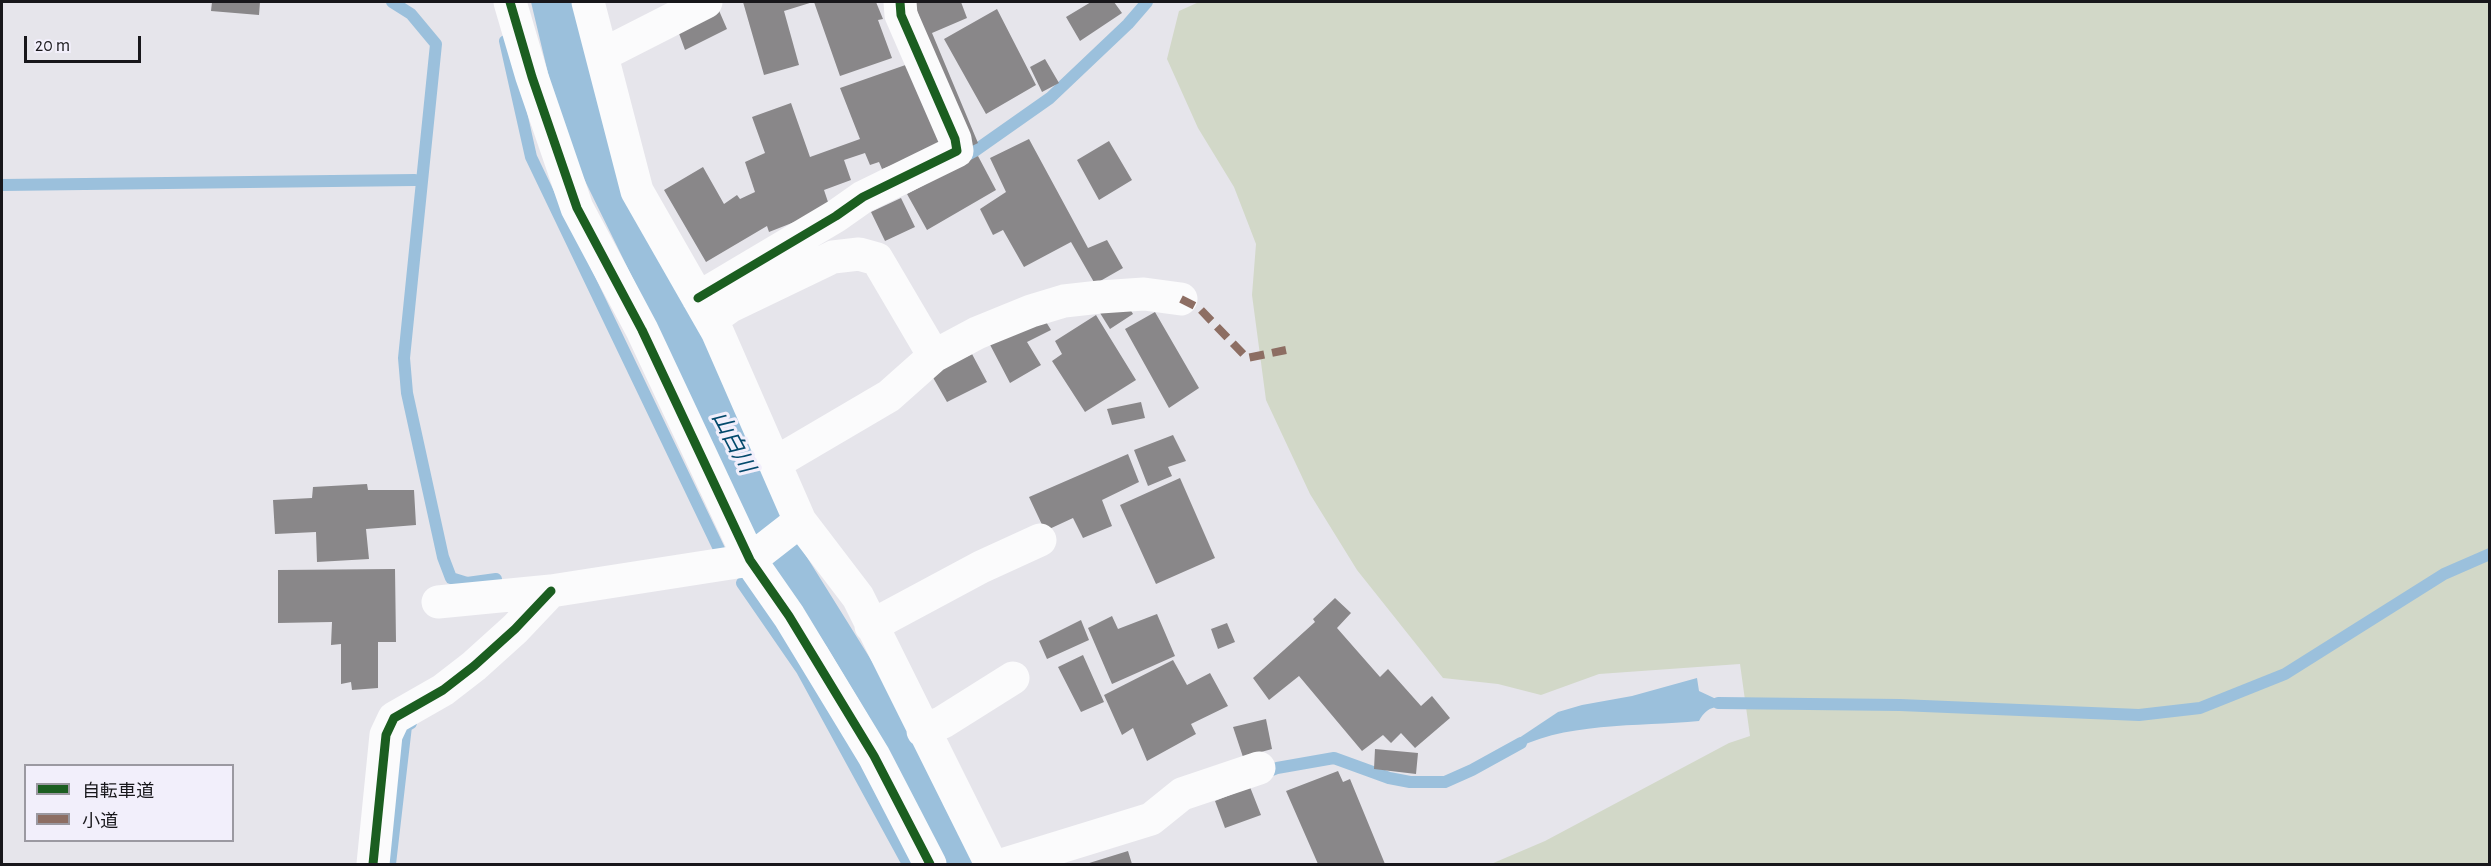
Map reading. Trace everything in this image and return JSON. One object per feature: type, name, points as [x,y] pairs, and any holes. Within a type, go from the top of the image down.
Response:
[{"type":"street","points":[[510,2],[532,77],[577,208],[642,330],[750,560],[789,616],[874,756],[930,864]]},
{"type":"street","points":[[588,2],[637,191],[704,309],[800,521],[858,597],[990,864]]},
{"type":"street","points":[[602,55],[705,2]]},
{"type":"street","points":[[704,309],[863,196],[957,151],[955,139],[902,15],[900,2]]},
{"type":"street","points":[[704,309],[729,307],[833,257],[860,254],[878,260],[934,356]]},
{"type":"street","points":[[775,463],[889,396],[934,356],[977,333],[1030,311],[1064,301],[1144,294],[1180,299]]},
{"type":"street","points":[[438,602],[551,591],[750,560],[800,521]]},
{"type":"street","points":[[871,626],[981,567],[1040,540]]},
{"type":"street","points":[[373,864],[386,735],[394,718],[443,690],[474,666],[515,629],[551,591]]},
{"type":"street","points":[[923,731],[943,722],[1013,678]]},
{"type":"street","points":[[1005,864],[1151,819],[1182,794],[1259,768]]},
{"type":"green space","points":[[1199,2],[2489,2],[2489,864],[1491,864],[1545,841],[1729,743],[1750,736],[1740,664],[1599,674],[1541,695],[1498,684],[1443,678],[1357,570],[1310,494],[1266,400],[1252,295],[1256,244],[1234,187],[1198,128],[1167,59],[1179,11]]},
{"type":"water","name":"山白川","points":[[531,2],[576,2],[685,297],[805,554],[898,703],[980,864],[946,864],[876,729],[827,647],[753,537],[661,336],[563,136]]},
{"type":"water","points":[[1697,678],[1699,691],[1714,698],[1733,700],[1735,706],[1710,709],[1699,721],[1576,730],[1552,735],[1508,753],[1504,748],[1558,712],[1632,696]]},
{"type":"building","points":[[212,2],[260,2],[259,15],[211,11]]},
{"type":"building","points":[[743,2],[813,2],[784,11],[799,65],[764,75]]},
{"type":"building","points":[[814,2],[876,2],[883,19],[878,20],[892,58],[840,76]]},
{"type":"building","points":[[914,2],[961,2],[967,18],[932,33],[978,143],[966,149]]},
{"type":"building","points":[[1091,2],[1114,2],[1122,13],[1080,41],[1066,17]]},
{"type":"building","points":[[717,6],[727,29],[685,50],[677,28]]},
{"type":"building","points":[[997,9],[1036,85],[986,114],[944,39]]},
{"type":"building","points":[[1045,59],[1059,83],[1042,92],[1030,67]]},
{"type":"building","points":[[914,62],[943,146],[882,169],[879,162],[870,165],[865,153],[844,160],[851,180],[824,190],[830,208],[769,232],[767,226],[706,262],[664,190],[703,167],[724,204],[737,195],[740,199],[755,192],[745,162],[765,153],[752,117],[791,103],[810,157],[860,139],[840,88]]},
{"type":"building","points":[[1029,139],[1088,248],[1107,240],[1123,268],[1095,284],[1071,242],[1024,267],[1003,230],[993,235],[980,209],[1006,192],[990,158]]},
{"type":"building","points":[[1109,141],[1132,180],[1099,200],[1077,160]]},
{"type":"building","points":[[978,156],[996,190],[927,230],[907,194]]},
{"type":"building","points":[[901,198],[915,227],[885,241],[871,212]]},
{"type":"building","points":[[1124,299],[1133,314],[1110,329],[1100,313]]},
{"type":"building","points":[[1040,312],[1051,330],[1027,342],[1041,365],[1010,383],[987,339]]},
{"type":"building","points":[[1155,312],[1199,388],[1169,408],[1125,329]]},
{"type":"building","points":[[1096,315],[1136,380],[1085,412],[1052,361],[1062,354],[1055,341]]},
{"type":"building","points":[[972,354],[987,382],[947,402],[931,374]]},
{"type":"building","points":[[1141,402],[1145,418],[1112,425],[1107,409]]},
{"type":"building","points":[[1173,435],[1186,461],[1168,467],[1172,476],[1148,486],[1134,450]]},
{"type":"building","points":[[1128,454],[1139,482],[1102,500],[1112,526],[1083,538],[1073,518],[1045,531],[1029,497]]},
{"type":"building","points":[[1180,478],[1215,558],[1156,584],[1120,505]]},
{"type":"building","points":[[367,484],[368,490],[414,490],[416,525],[366,529],[369,559],[317,562],[316,532],[275,534],[273,500],[312,498],[313,487]]},
{"type":"building","points":[[395,569],[396,642],[378,642],[378,688],[352,690],[351,682],[341,684],[341,644],[331,645],[332,622],[278,623],[278,570]]},
{"type":"building","points":[[1335,598],[1351,613],[1337,628],[1380,677],[1388,669],[1421,706],[1432,696],[1450,718],[1415,748],[1401,733],[1391,743],[1383,735],[1362,751],[1299,676],[1269,700],[1253,678],[1315,622],[1313,619]]},
{"type":"building","points":[[1157,614],[1175,656],[1112,684],[1088,628],[1112,616],[1118,629]]},
{"type":"building","points":[[1081,620],[1089,640],[1047,659],[1039,641]]},
{"type":"building","points":[[1227,623],[1235,642],[1218,649],[1211,629]]},
{"type":"building","points":[[1083,655],[1104,702],[1081,712],[1058,667]]},
{"type":"building","points":[[1173,660],[1187,685],[1210,673],[1228,706],[1191,724],[1196,734],[1147,761],[1133,728],[1122,735],[1104,695]]},
{"type":"building","points":[[1266,719],[1272,749],[1243,757],[1233,727]]},
{"type":"building","points":[[1375,749],[1418,753],[1416,774],[1374,769]]},
{"type":"building","points":[[1338,771],[1343,782],[1350,779],[1385,864],[1318,864],[1286,791]]},
{"type":"building","points":[[1250,787],[1261,815],[1225,828],[1215,801]]},
{"type":"building","points":[[1128,851],[1132,864],[1086,864]]},
{"type":"waterway","points":[[392,2],[411,14],[436,44],[404,358],[407,393],[443,557],[451,578],[467,583],[496,579]]},
{"type":"waterway","points":[[959,162],[1050,98],[1128,24],[1147,2]]},
{"type":"waterway","points":[[505,41],[531,157],[719,549]]},
{"type":"waterway","points":[[2,185],[415,180]]},
{"type":"waterway","points":[[1718,703],[1900,705],[2139,715],[2200,708],[2285,674],[2444,574],[2490,554]]},
{"type":"waterway","points":[[742,583],[802,670],[908,864]]},
{"type":"waterway","points":[[390,864],[406,726],[411,723]]},
{"type":"waterway","points":[[1260,775],[1277,768],[1334,758],[1389,778],[1410,782],[1445,782],[1521,743]]},
{"type":"marked path","points":[[1181,299],[1199,308],[1247,358],[1286,350]]},
{"type":"cycle path","points":[[510,2],[532,77],[577,208],[642,330],[750,560],[789,616],[874,756],[930,864]]},
{"type":"cycle path","points":[[698,298],[836,216],[863,197],[957,151],[955,139],[901,15],[900,2]]},
{"type":"cycle path","points":[[373,864],[386,735],[394,718],[443,690],[474,666],[515,629],[551,591]]}]
